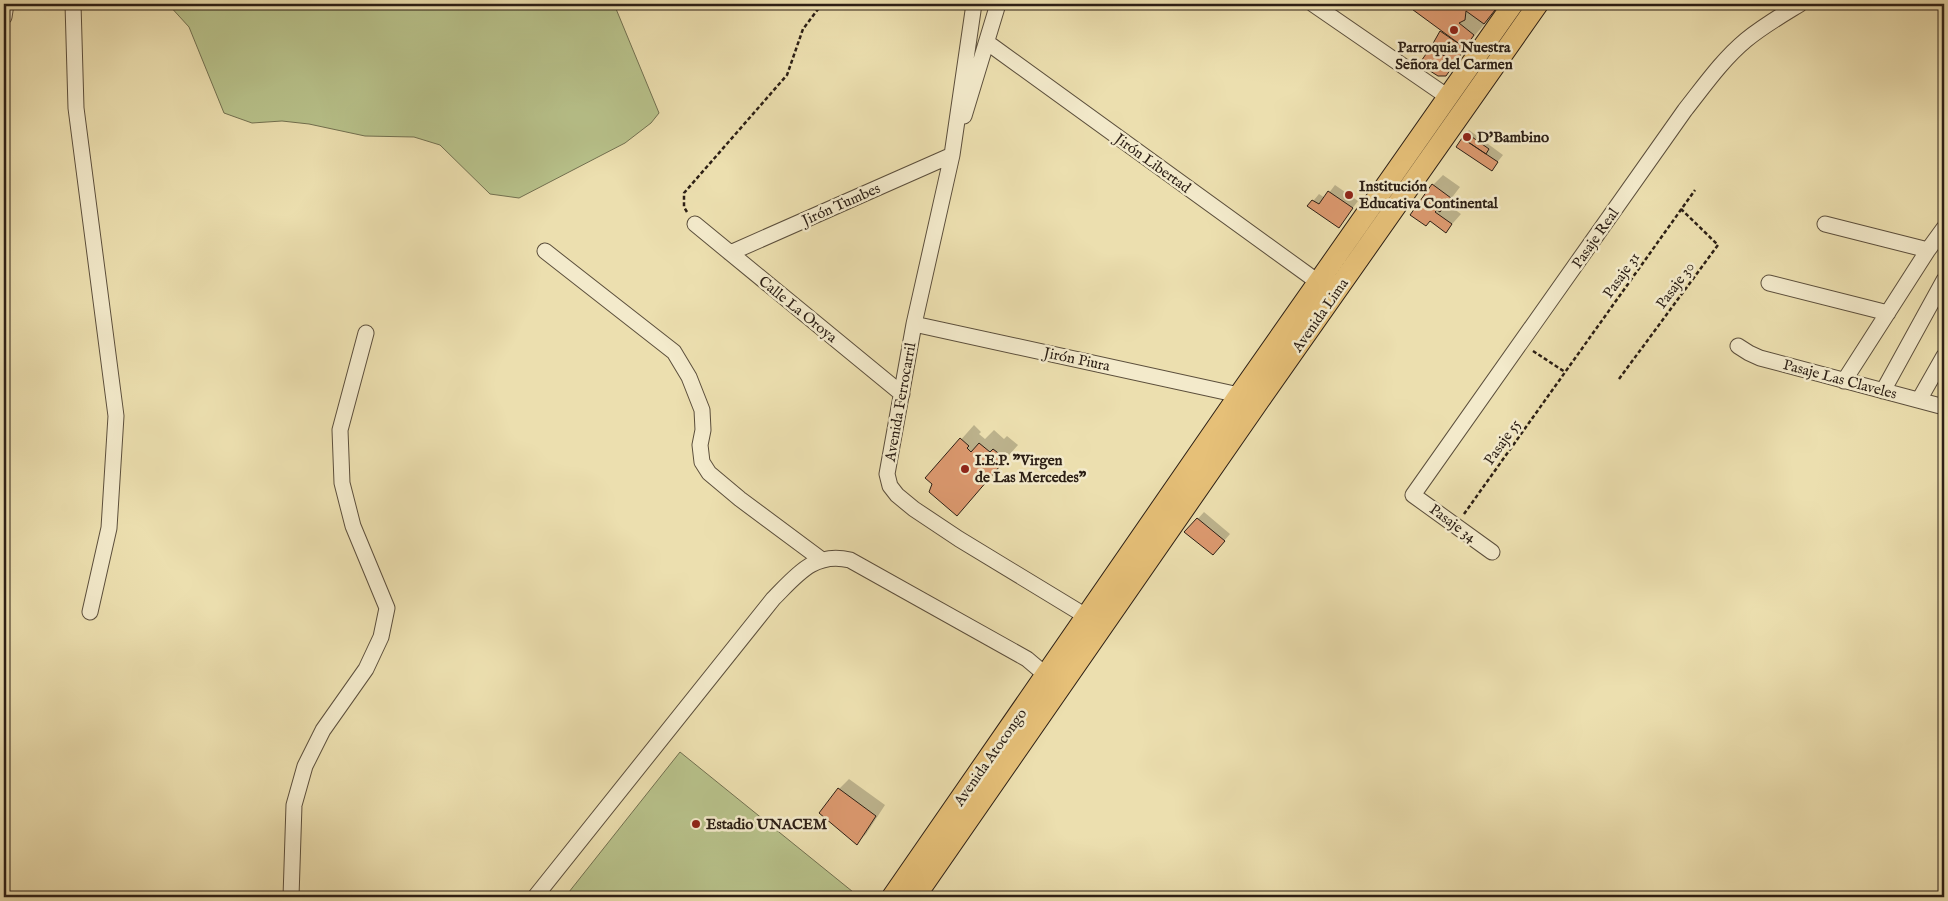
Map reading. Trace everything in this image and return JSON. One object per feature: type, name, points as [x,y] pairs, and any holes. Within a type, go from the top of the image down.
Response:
[{"type":"main road","name":"Avenida Lima","points":[[1095,622],[1239,395],[1514,4]]},
{"type":"main road","name":"Avenida Lima","points":[[1095,622],[1259,401],[1538,4]]},
{"type":"main road","name":"Avenida Atocongo","points":[[892,897],[1047,674],[1095,622]]},
{"type":"main road","name":"Avenida Atocongo","points":[[915,897],[1058,692],[1095,622]]},
{"type":"street","points":[[4,17],[6,4]]},
{"type":"street","points":[[73,4],[76,108],[116,416],[109,528],[90,612]]},
{"type":"street","name":"Avenida Ferrocarril","points":[[974,4],[952,155],[914,324],[887,474],[890,486],[897,495],[914,509],[1095,622]]},
{"type":"street","name":"Avenida Ferrocarril","points":[[952,155],[988,43],[998,4]]},
{"type":"street","points":[[1313,4],[1335,10],[1448,97]]},
{"type":"street","name":"Pasaje Real","points":[[1414,495],[1679,118],[1714,73],[1745,41],[1770,22],[1800,4]]},
{"type":"street","name":"Jirón Libertad","points":[[988,43],[1318,282]]},
{"type":"street","name":"Jirón Tumbes","points":[[730,253],[952,155]]},
{"type":"street","name":"Calle La Oroya","points":[[695,224],[902,394]]},
{"type":"street","points":[[1825,224],[1928,250]]},
{"type":"street","points":[[1844,381],[1944,228]]},
{"type":"street","points":[[545,251],[674,352],[689,377],[702,410],[703,430],[700,446],[702,462],[709,472],[740,499],[822,560]]},
{"type":"street","points":[[1883,391],[1944,280]]},
{"type":"street","points":[[1769,283],[1888,314]]},
{"type":"street","name":"Jirón Piura","points":[[914,324],[1239,395]]},
{"type":"street","points":[[291,897],[294,805],[305,766],[323,730],[366,669],[381,637],[387,608],[353,526],[342,483],[340,430],[366,333]]},
{"type":"street","name":"Pasaje Las Claveles","points":[[1738,346],[1749,354],[1760,358],[1944,407]]},
{"type":"street","points":[[1919,400],[1944,356]]},
{"type":"street","name":"Pasaje 34","points":[[1414,495],[1492,552]]},
{"type":"street","points":[[536,897],[774,599],[807,566],[822,560],[838,557],[850,560],[1027,659],[1047,674],[1054,682],[1058,692]]},
{"type":"path","points":[[695,224],[684,207],[684,193],[787,75],[803,29],[822,4]]},
{"type":"path","name":"Pasaje 31","points":[[1565,372],[1695,190]]},
{"type":"path","name":"Pasaje 30","points":[[1619,380],[1718,245],[1681,210]]},
{"type":"path","points":[[1520,343],[1565,372]]},
{"type":"path","name":"Pasaje 55","points":[[1456,526],[1565,372]]},
{"type":"green space","points":[[168,4],[614,4],[659,113],[651,123],[625,143],[519,198],[490,194],[440,145],[414,137],[365,136],[309,124],[282,121],[252,123],[224,113],[189,27]]},
{"type":"green space","name":"Estadio UNACEM","points":[[680,752],[858,896],[858,897],[565,897]]},
{"type":"building","name":"Parroquia Nuestra Señora del Carmen","points":[[1405,4],[1487,4],[1495,10],[1484,24],[1466,11],[1465,20],[1459,23],[1474,35],[1465,48]]},
{"type":"building","points":[[1440,31],[1465,48],[1455,63],[1431,47]]},
{"type":"building","points":[[1431,47],[1455,63],[1446,76],[1438,76],[1419,64]]},
{"type":"building","points":[[1465,132],[1489,149],[1486,154],[1462,138]]},
{"type":"building","points":[[1462,138],[1498,162],[1492,171],[1456,147]]},
{"type":"building","points":[[1432,184],[1451,198],[1440,212],[1437,210],[1435,212],[1452,224],[1446,233],[1430,221],[1426,226],[1410,215]]},
{"type":"building","points":[[1328,191],[1353,208],[1339,228],[1307,206],[1312,200],[1319,204]]},
{"type":"building","name":"I.E.P. \"Virgen de Las Mercedes\"","points":[[960,438],[969,446],[967,448],[971,452],[979,443],[990,452],[993,449],[1006,459],[957,516],[929,492],[932,484],[925,478]]},
{"type":"building","points":[[1197,518],[1225,541],[1213,555],[1184,532]]},
{"type":"building","points":[[838,788],[876,816],[857,845],[819,813]]},
{"type":"place","name":"Parroquia Nuestra Señora del Carmen","points":[[1454,30]]},
{"type":"place","name":"D'Bambino","points":[[1467,137]]},
{"type":"place","name":"Institución Educativa Continental","points":[[1349,195]]},
{"type":"place","name":"I.E.P. \"Virgen de Las Mercedes\"","points":[[965,469]]},
{"type":"place","name":"Estadio UNACEM","points":[[696,824]]}]
